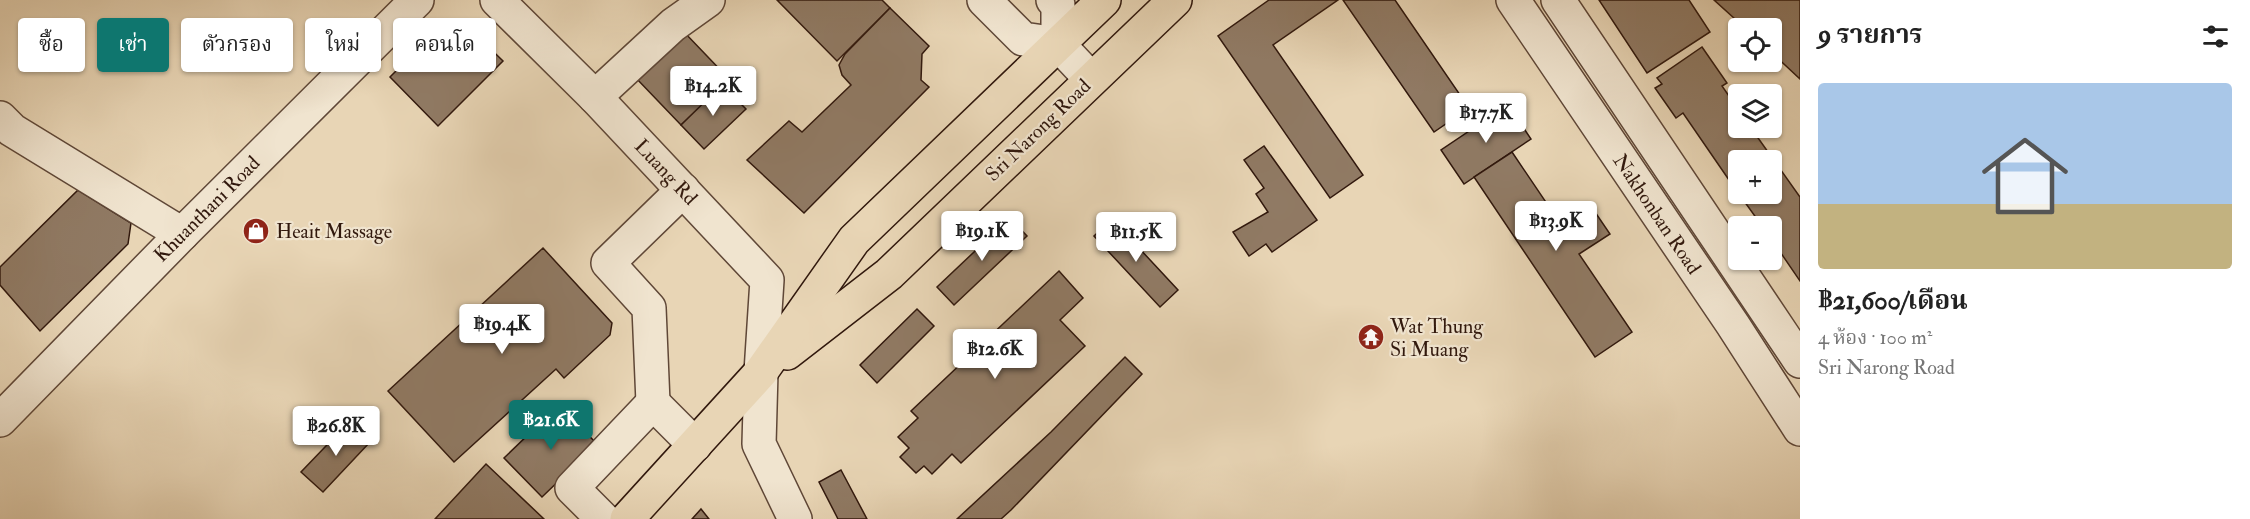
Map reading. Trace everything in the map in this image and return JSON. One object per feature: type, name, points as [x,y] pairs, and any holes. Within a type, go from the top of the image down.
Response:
[{"type":"main road","name":"Sri Narong Road","points":[[627,519],[761,372],[854,240],[1104,0]]},
{"type":"main road","name":"Sri Narong Road","points":[[761,372],[889,274],[1175,0]]},
{"type":"street","name":"Khuanthani Road","points":[[0,420],[182,234],[417,0]]},
{"type":"street","name":"Luang Rd","points":[[497,0],[596,97],[767,280],[759,444],[795,519]]},
{"type":"street","points":[[596,97],[673,25],[708,0]]},
{"type":"street","points":[[984,0],[1023,39],[1058,44],[1091,79]]},
{"type":"street","points":[[1053,0],[1058,5],[1058,44]]},
{"type":"street","name":"Nakhonban Road","points":[[1513,0],[1733,325],[1800,429]]},
{"type":"street","name":"Nakhonban Road","points":[[1558,0],[1800,361]]},
{"type":"street","points":[[0,118],[12,130],[182,234]]},
{"type":"street","points":[[683,190],[608,263],[649,308],[653,403],[695,445]]},
{"type":"street","points":[[1733,325],[1764,307]]},
{"type":"street","points":[[603,519],[572,488],[653,403]]},
{"type":"building","points":[[777,0],[882,0],[890,8],[837,61]]},
{"type":"building","points":[[1269,0],[1338,0],[1273,45],[1363,175],[1330,198],[1218,36]]},
{"type":"building","points":[[1343,0],[1395,0],[1469,108],[1434,132]]},
{"type":"building","points":[[1599,0],[1689,0],[1710,32],[1647,73]]},
{"type":"building","points":[[1714,0],[1800,0],[1800,79],[1782,62],[1782,18],[1734,18]]},
{"type":"building","points":[[890,8],[929,46],[922,54],[921,80],[929,87],[804,213],[747,160],[789,121],[802,132],[851,85],[842,75],[839,65],[845,54]]},
{"type":"building","points":[[684,32],[729,79],[681,125],[636,78]]},
{"type":"building","points":[[1702,47],[1727,83],[1722,86],[1728,95],[1728,138],[1758,138],[1767,150],[1728,150],[1728,178],[1683,113],[1676,118],[1655,88],[1662,84],[1657,78]]},
{"type":"building","points":[[496,54],[503,61],[496,68]]},
{"type":"building","points":[[395,72],[492,72],[438,126],[390,77]]},
{"type":"building","points":[[722,85],[746,109],[704,149],[681,125]]},
{"type":"building","points":[[1508,105],[1531,139],[1464,184],[1441,150]]},
{"type":"building","points":[[1264,146],[1317,220],[1272,252],[1266,244],[1249,256],[1233,232],[1268,212],[1256,194],[1264,188],[1244,160]]},
{"type":"building","points":[[1512,152],[1564,229],[1593,209],[1610,234],[1579,254],[1632,332],[1595,357],[1474,177]]},
{"type":"building","points":[[1782,172],[1800,197],[1800,281],[1782,255],[1782,216],[1755,216],[1746,204],[1782,204]]},
{"type":"building","points":[[78,190],[131,223],[128,244],[40,331],[0,285],[0,267]]},
{"type":"building","points":[[1010,218],[1027,236],[954,305],[937,287]]},
{"type":"building","points":[[1112,219],[1178,290],[1160,307],[1094,236]]},
{"type":"building","points":[[543,248],[612,323],[610,335],[564,378],[556,369],[454,462],[388,391]]},
{"type":"building","points":[[1059,271],[1083,298],[1060,320],[1085,346],[961,463],[952,454],[932,474],[924,466],[916,473],[900,457],[909,448],[898,437],[918,418],[911,411]]},
{"type":"building","points":[[917,309],[934,326],[877,383],[860,365]]},
{"type":"building","points":[[1125,357],[1142,374],[1011,510],[1001,519],[957,519],[1051,432]]},
{"type":"building","points":[[559,405],[597,444],[542,497],[504,458]]},
{"type":"building","points":[[349,422],[370,442],[323,492],[301,472]]},
{"type":"building","points":[[486,464],[544,519],[435,519]]},
{"type":"building","points":[[841,470],[867,519],[838,519],[819,482]]},
{"type":"building","points":[[701,509],[709,519],[692,519]]},
{"type":"place","name":"Heait Massage","points":[[256,231]]},
{"type":"place","name":"Wat Thung Si Muang","points":[[1371,337]]}]
